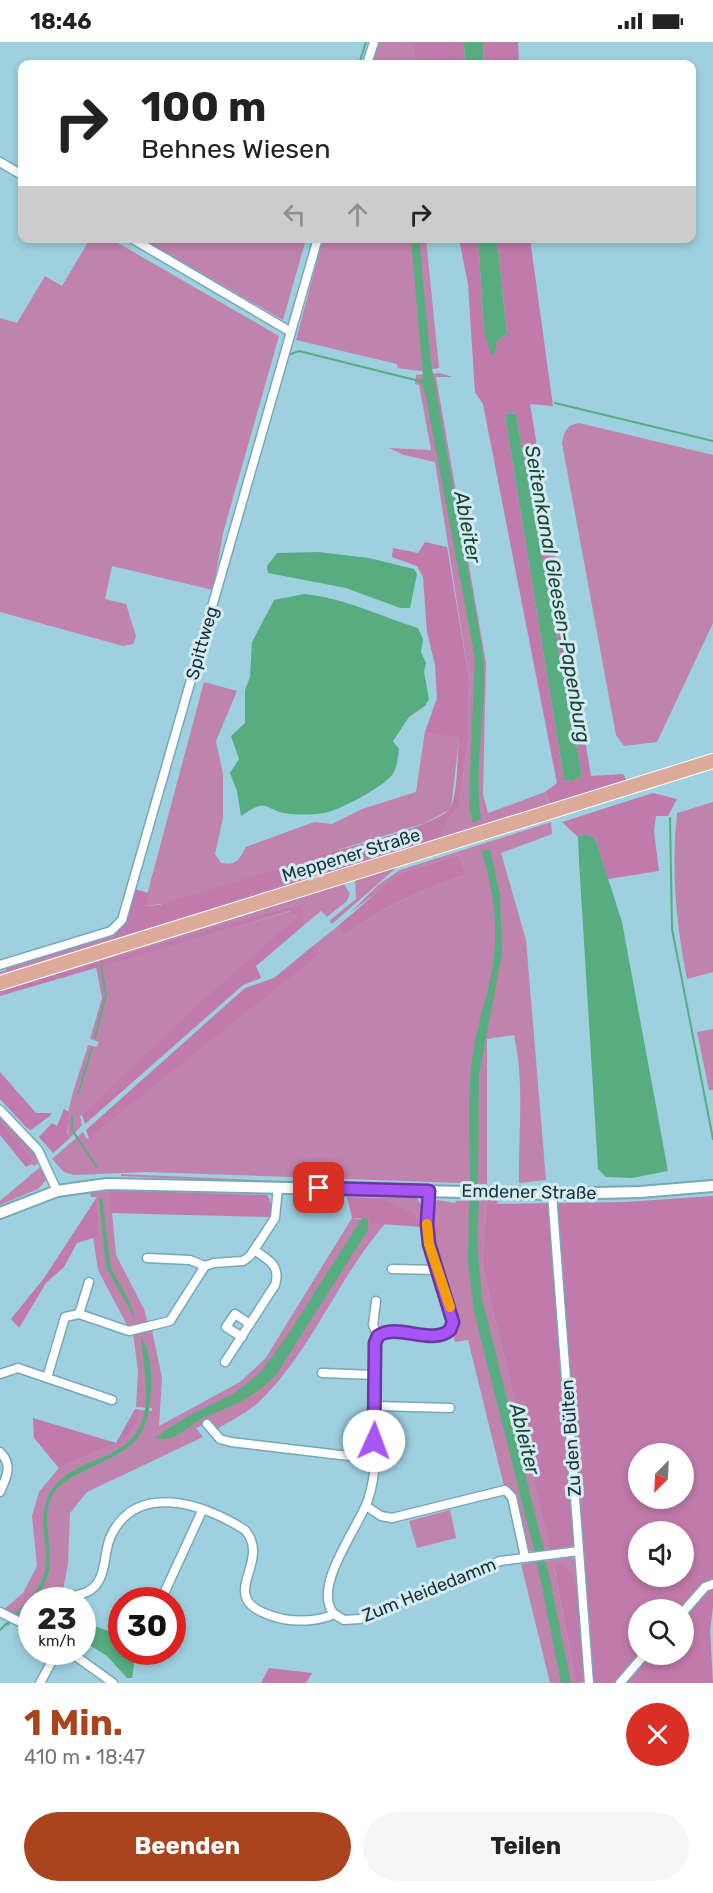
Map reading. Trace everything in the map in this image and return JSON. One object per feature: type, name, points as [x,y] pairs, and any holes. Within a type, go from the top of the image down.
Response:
[{"type":"main road","name":"Meppener Straße","points":[[0,982],[713,761]]},
{"type":"street","points":[[369,60],[374,42]]},
{"type":"street","points":[[0,162],[18,173]]},
{"type":"street","points":[[140,243],[291,332]]},
{"type":"street","name":"Spittweg","points":[[0,964],[111,931],[122,920],[317,243]]},
{"type":"street","points":[[0,1110],[38,1150],[57,1191]]},
{"type":"street","name":"Emdener Straße","points":[[0,1213],[57,1191],[98,1184],[552,1194],[640,1192],[713,1186]]},
{"type":"street","points":[[46,1378],[65,1317],[79,1314],[129,1331],[170,1321],[204,1266],[213,1263],[243,1261],[254,1250],[275,1218],[278,1187]]},
{"type":"street","points":[[378,1336],[387,1332],[439,1335],[450,1330],[453,1318],[429,1244],[427,1224],[429,1191]]},
{"type":"street","name":"Zu den Bülten","points":[[552,1194],[589,1683]]},
{"type":"street","points":[[225,1362],[278,1276],[276,1266],[254,1250]]},
{"type":"street","points":[[147,1258],[190,1260],[204,1266]]},
{"type":"street","points":[[392,1269],[438,1270]]},
{"type":"street","points":[[79,1314],[89,1282]]},
{"type":"street","points":[[334,1614],[328,1604],[332,1580],[344,1545],[366,1506],[374,1474],[375,1375],[378,1336],[373,1325],[376,1301]]},
{"type":"street","points":[[242,1337],[226,1327],[235,1314],[250,1324]]},
{"type":"street","points":[[0,1374],[18,1368],[112,1400]]},
{"type":"street","points":[[322,1373],[375,1375]]},
{"type":"street","points":[[376,1406],[450,1408]]},
{"type":"street","points":[[207,1424],[219,1439],[231,1442],[374,1459]]},
{"type":"street","points":[[0,1452],[6,1458],[9,1469],[0,1492]]},
{"type":"street","points":[[366,1506],[381,1516],[392,1518],[501,1490],[512,1497],[525,1557]]},
{"type":"street","name":"Zum Heidedamm","points":[[94,1587],[102,1575],[107,1546],[115,1529],[137,1508],[150,1503],[174,1501],[238,1526],[250,1536],[254,1549],[244,1589],[247,1603],[260,1613],[292,1621],[326,1618],[334,1614],[344,1620],[360,1619],[487,1565],[525,1557],[579,1551]]},
{"type":"street","points":[[167,1587],[202,1511]]},
{"type":"street","points":[[694,1600],[705,1587],[713,1584]]},
{"type":"street","points":[[4,1613],[18,1620]]},
{"type":"street","points":[[40,1683],[50,1665]]},
{"type":"street","points":[[88,1665],[113,1683]]},
{"type":"street","points":[[620,1683],[636,1665]]},
{"type":"shaded area","points":[[376,42],[412,42],[415,60],[371,60]]},
{"type":"shaded area","points":[[412,42],[464,42],[465,60],[415,60]]},
{"type":"shaded area","points":[[464,42],[483,42],[484,60],[465,60]]},
{"type":"shaded area","points":[[483,42],[518,42],[519,60],[484,60]]},
{"type":"shaded area","points":[[88,243],[118,243],[279,336],[223,533],[213,590],[112,566],[105,599],[126,604],[136,636],[133,644],[123,646],[0,612],[0,318],[17,323],[45,276],[62,286]]},
{"type":"shaded area","points":[[149,243],[305,243],[283,320]]},
{"type":"shaded area","points":[[322,243],[426,243],[439,368],[421,371],[398,368],[397,364],[296,340]]},
{"type":"shaded area","points":[[411,243],[419,243],[431,363],[483,653],[484,694],[479,756],[481,819],[473,823],[469,809],[475,658],[425,392],[421,383],[416,381],[423,379]]},
{"type":"shaded area","points":[[460,243],[478,243],[484,331],[494,354],[497,340],[507,334],[497,243],[531,243],[553,406],[530,404],[591,776],[623,774],[627,781],[550,804],[545,792],[557,783],[483,404],[475,392],[468,284]],"holes":[[[509,413],[516,414],[582,776],[572,781],[564,780],[505,415]]]},
{"type":"shaded area","points":[[478,243],[497,243],[507,334],[497,340],[495,354],[491,354],[484,331]]},
{"type":"shaded area","points":[[440,373],[452,377],[436,377],[486,663],[483,794],[488,813],[545,792],[551,808],[0,977],[0,972],[6,970],[5,966],[112,934],[115,939],[192,913],[282,868],[179,901],[144,906],[204,682],[237,691],[216,741],[223,774],[223,818],[215,854],[221,863],[234,863],[246,847],[314,822],[332,824],[362,809],[416,792],[425,731],[459,738],[451,809],[425,823],[338,850],[410,849],[443,835],[449,818],[459,808],[468,740],[469,679],[435,462],[404,455],[389,448],[431,450],[419,385],[415,384],[416,375]]},
{"type":"shaded area","points":[[516,414],[582,776],[572,781],[564,780],[505,415]]},
{"type":"shaded area","points":[[579,423],[713,455],[713,623],[657,742],[624,746],[616,735],[562,443],[567,429]]},
{"type":"shaded area","points":[[425,542],[447,547],[469,679],[468,740],[459,808],[449,818],[443,835],[410,849],[329,872],[318,856],[412,828],[444,814],[451,807],[456,783],[459,738],[425,732],[437,698],[435,665],[427,632],[423,577],[417,566],[392,557],[393,548],[418,553]]},
{"type":"shaded area","points":[[318,552],[369,558],[414,569],[417,574],[410,608],[400,608],[346,588],[268,573],[267,566],[277,553]]},
{"type":"shaded area","points":[[304,594],[348,603],[418,628],[423,639],[421,652],[426,663],[424,672],[429,699],[425,706],[409,717],[393,741],[399,749],[394,772],[372,791],[335,810],[324,813],[291,814],[263,806],[241,816],[237,791],[230,773],[239,759],[231,736],[245,723],[245,690],[250,677],[252,642],[274,600]]},
{"type":"shaded area","points":[[653,793],[677,799],[668,816],[656,816],[654,831],[659,871],[608,879],[595,838],[584,834],[578,837],[562,822]]},
{"type":"shaded area","points":[[713,802],[713,972],[687,979],[676,897],[674,855],[677,813]]},
{"type":"shaded area","points":[[555,816],[397,867],[332,924],[329,921],[356,899],[355,878]]},
{"type":"shaded area","points":[[551,822],[552,834],[501,853],[526,940],[546,1180],[519,1183],[520,1091],[514,1035],[487,1039],[487,1184],[146,1172],[74,1175],[64,1172],[52,1159],[83,1132],[87,1139],[322,953],[314,945],[338,926],[344,936],[402,900],[466,875],[459,855],[404,872],[351,912],[378,885],[400,870]]},
{"type":"shaded area","points":[[584,834],[595,838],[622,922],[668,1171],[632,1178],[606,1177],[598,1169],[579,861],[578,837]]},
{"type":"shaded area","points":[[490,849],[500,894],[502,953],[479,1075],[478,1184],[470,1184],[469,1098],[472,1064],[491,976],[495,945],[493,898],[482,854],[482,851]]},
{"type":"shaded area","points":[[459,855],[466,875],[402,900],[344,936],[338,926],[390,881],[404,872]]},
{"type":"shaded area","points":[[282,868],[289,882],[115,939],[112,934],[135,889],[148,893],[145,906],[159,905]]},
{"type":"shaded area","points":[[343,882],[350,894],[347,901],[327,917],[321,911],[303,926],[303,903],[231,922],[0,991],[0,988]]},
{"type":"shaded area","points":[[303,903],[303,926],[256,966],[261,978],[243,985],[85,1124],[82,1115],[216,987],[297,918],[290,911],[0,996],[0,991],[231,922]]},
{"type":"shaded area","points":[[291,911],[297,919],[216,987],[80,1116],[82,1125],[70,1138],[68,1118],[77,1079],[88,1045],[97,1047],[99,1042],[90,1039],[102,998],[96,967]]},
{"type":"shaded area","points":[[314,945],[322,953],[89,1138],[86,1130],[245,988],[274,978]]},
{"type":"shaded area","points":[[713,1029],[713,1090],[709,1090],[697,1032]]},
{"type":"shaded area","points":[[0,1072],[36,1113],[52,1113],[51,1115],[31,1130],[27,1128],[0,1099]]},
{"type":"shaded area","points":[[64,1109],[69,1112],[67,1132],[70,1138],[53,1153],[39,1137],[52,1123],[57,1126]]},
{"type":"shaded area","points":[[0,1115],[37,1157],[39,1162],[34,1166],[32,1164],[26,1167],[33,1160],[0,1122]]},
{"type":"shaded area","points":[[0,1121],[33,1160],[26,1167],[0,1135]]},
{"type":"shaded area","points":[[40,1167],[46,1180],[38,1189],[0,1205],[0,1201]]},
{"type":"shaded area","points":[[121,1174],[300,1182],[300,1184],[121,1176]]},
{"type":"shaded area","points":[[110,1190],[116,1255],[144,1309],[148,1324],[127,1325],[98,1270],[93,1237],[99,1236],[97,1197],[91,1197],[90,1192]]},
{"type":"shaded area","points":[[110,1190],[267,1195],[271,1203],[271,1211],[269,1217],[111,1213]]},
{"type":"shaded area","points":[[713,1196],[713,1607],[710,1630],[713,1683],[590,1683],[581,1545],[550,1550],[482,1264],[487,1204],[625,1202]]},
{"type":"shaded area","points":[[97,1197],[99,1236],[77,1243],[64,1267],[46,1283],[19,1328],[11,1319],[44,1278]]},
{"type":"shaded area","points":[[102,1197],[111,1268],[130,1303],[136,1321],[106,1267],[99,1199]]},
{"type":"shaded area","points":[[347,1197],[381,1198],[415,1213],[421,1227],[369,1223],[368,1219],[352,1218]]},
{"type":"shaded area","points":[[380,1198],[417,1198],[422,1207],[421,1227],[415,1213]]},
{"type":"shaded area","points":[[437,1200],[455,1203],[456,1201],[498,1200],[497,1204],[487,1204],[482,1264],[550,1550],[533,1552],[528,1550],[516,1495],[504,1486],[468,1340],[455,1342],[453,1335],[459,1322],[434,1242],[432,1212]]},
{"type":"shaded area","points":[[469,1201],[479,1201],[477,1241],[482,1298],[544,1550],[535,1552],[474,1312],[468,1263]]},
{"type":"shaded area","points":[[352,1218],[385,1224],[368,1245],[310,1338],[278,1382],[259,1402],[216,1430],[211,1421],[196,1428],[203,1437],[87,1492],[70,1513],[68,1564],[64,1587],[26,1587],[37,1566],[32,1516],[39,1492],[59,1468],[116,1443],[121,1445],[137,1424],[141,1410],[152,1411],[152,1408],[136,1407],[138,1371],[133,1333],[152,1330],[162,1378],[159,1426],[240,1382],[265,1359]]},
{"type":"shaded area","points":[[362,1218],[368,1219],[368,1230],[276,1375],[259,1390],[241,1401],[203,1418],[176,1436],[157,1439],[157,1436],[188,1416],[233,1394],[260,1373],[285,1339]]},
{"type":"shaded area","points":[[141,1336],[150,1361],[151,1376],[149,1409],[145,1424],[140,1435],[122,1452],[68,1480],[54,1492],[48,1506],[47,1516],[50,1568],[44,1585],[38,1587],[46,1564],[43,1516],[48,1497],[58,1482],[71,1472],[116,1451],[129,1441],[139,1428],[145,1409],[146,1381]]},
{"type":"shaded area","points":[[135,1409],[141,1410],[137,1424],[121,1445],[116,1443]]},
{"type":"shaded area","points":[[33,1418],[116,1443],[59,1468],[34,1438]]},
{"type":"shaded area","points":[[450,1510],[456,1538],[417,1548],[409,1521]]},
{"type":"shaded area","points":[[572,1557],[577,1563],[579,1594],[554,1567],[576,1683],[550,1683],[521,1564]]},
{"type":"shaded area","points":[[545,1561],[571,1683],[561,1683],[537,1562]]},
{"type":"shaded area","points":[[561,1564],[569,1571],[579,1599],[585,1682],[576,1683],[554,1566]]},
{"type":"shaded area","points":[[18,1597],[18,1617],[3,1610]]},
{"type":"shaded area","points":[[18,1611],[18,1616],[8,1626],[5,1624]]},
{"type":"shaded area","points":[[96,1627],[108,1631],[107,1656],[96,1649]]},
{"type":"shaded area","points":[[115,1665],[134,1665],[132,1678],[127,1678]]},
{"type":"shaded area","points":[[269,1668],[312,1673],[306,1683],[261,1683]]},
{"type":"waterway","points":[[360,60],[366,42]]},
{"type":"waterway","points":[[291,354],[299,351],[419,381]]},
{"type":"waterway","points":[[555,403],[713,441]]},
{"type":"waterway","points":[[670,818],[672,929],[713,1139]]},
{"type":"waterway","points":[[95,1038],[106,995],[101,966]]},
{"type":"waterway","points":[[78,1094],[92,1048]]},
{"type":"waterway","points":[[72,1115],[72,1130],[97,1167]]},
{"type":"waterway","points":[[0,1630],[7,1623]]},
{"type":"slow traffic","points":[[427,1224],[429,1244],[450,1307]]},
{"type":"route","points":[[319,1188],[429,1191],[427,1224],[429,1244],[453,1322],[450,1330],[439,1335],[387,1332],[382,1333],[376,1339],[374,1441]]},
{"type":"water label","name":"Ableiter","points":[[468,527]]},
{"type":"water label","name":"Seitenkanal Gleesen-Papenburg","points":[[558,594]]},
{"type":"water label","name":"Ableiter","points":[[525,1439]]}]
